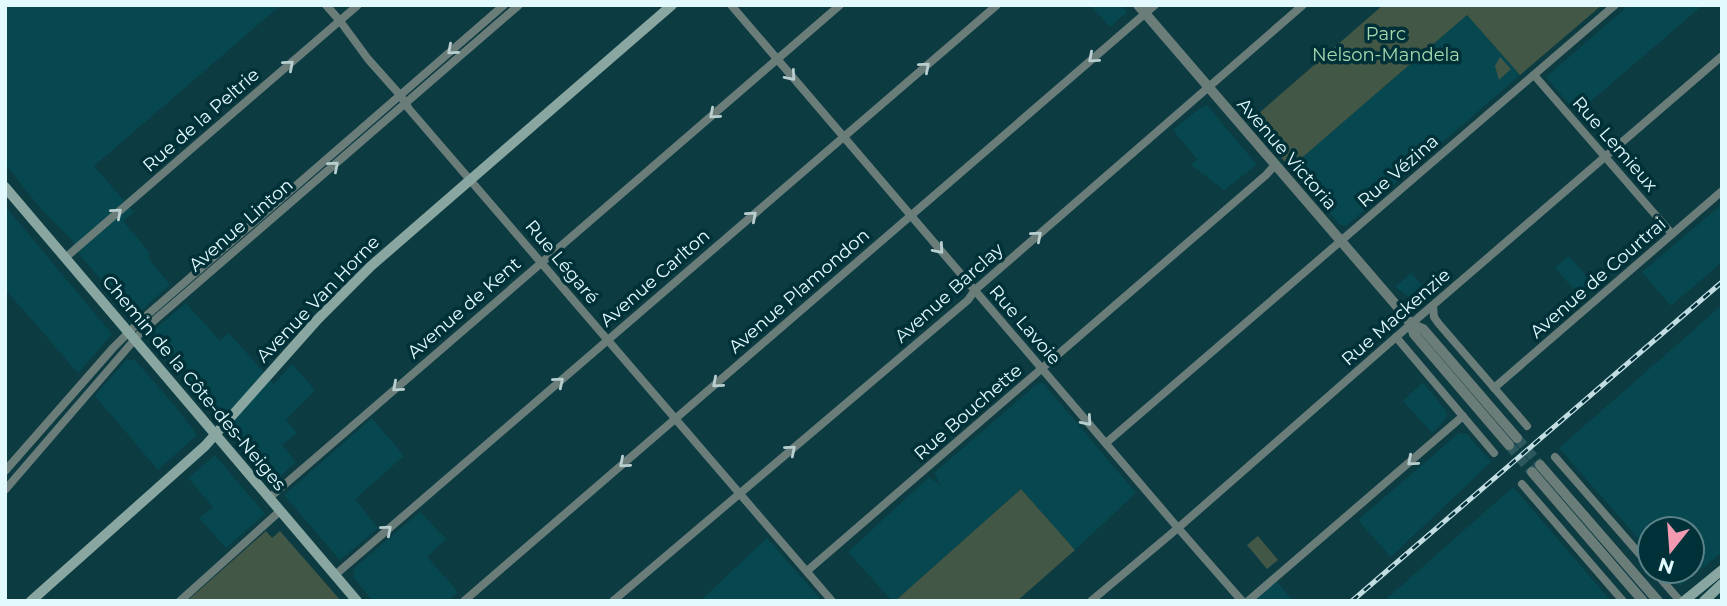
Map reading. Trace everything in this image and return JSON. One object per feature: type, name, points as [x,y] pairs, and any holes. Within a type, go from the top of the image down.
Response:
[{"type":"main road","name":"Avenue Van Horne","points":[[31,601],[215,435],[343,293],[390,249],[671,5]]},
{"type":"main road","name":"Chemin de la Côte-des-Neiges","points":[[7,192],[357,601]]},
{"type":"main road","points":[[1682,601],[1722,570]]},
{"type":"main road","points":[[1704,601],[1722,584]]},
{"type":"street","name":"Rue Légaré","points":[[326,5],[405,104],[832,601]]},
{"type":"street","name":"Rue de la Peltrie","points":[[65,258],[358,5]]},
{"type":"street","name":"Avenue Linton","points":[[5,471],[131,336],[504,5]]},
{"type":"street","name":"Avenue Linton","points":[[5,489],[131,336],[167,309],[519,5]]},
{"type":"street","name":"Rue Lavoie","points":[[731,5],[1242,601]]},
{"type":"street","name":"Avenue de Kent","points":[[269,498],[840,5]]},
{"type":"street","name":"Avenue Carlton","points":[[335,575],[997,5]]},
{"type":"street","name":"Avenue Plamondon","points":[[464,601],[911,216],[1142,9],[1155,5]]},
{"type":"street","name":"Avenue Barclay","points":[[613,601],[968,300],[975,290],[1303,5]]},
{"type":"street","name":"Rue Vézina","points":[[1106,443],[1615,5]]},
{"type":"street","name":"Avenue Victoria","points":[[1142,9],[1411,324],[1414,334],[1513,442]]},
{"type":"street","name":"Rue Mackenzie","points":[[1091,601],[1722,56]]},
{"type":"street","name":"Rue Lemieux","points":[[1534,75],[1672,234]]},
{"type":"street","name":"Rue Bouchette","points":[[807,571],[1275,165]]},
{"type":"street","name":"Avenue de Courtrai","points":[[1494,388],[1722,191]]},
{"type":"street","points":[[1433,306],[1434,317],[1439,324],[1527,426]]},
{"type":"street","points":[[1396,337],[1494,453]]},
{"type":"street","points":[[1248,601],[1463,416]]},
{"type":"street","points":[[1555,457],[1636,550]]},
{"type":"street","points":[[1643,601],[1536,468],[1658,601]]},
{"type":"street","points":[[1522,484],[1623,601]]},
{"type":"street","points":[[180,601],[280,511]]},
{"type":"street","points":[[1667,585],[1682,601]]},
{"type":"shaded area","points":[[5,5],[281,5],[94,166],[134,212],[123,221],[150,253],[148,257],[170,285],[134,317],[81,256],[71,239],[42,210],[5,164]]},
{"type":"shaded area","points":[[1090,5],[1121,5],[1127,12],[1110,27]]},
{"type":"shaded area","points":[[1629,5],[1703,5],[1577,113],[1546,77]]},
{"type":"shaded area","points":[[1467,15],[1520,75],[1346,226],[1340,225],[1294,172],[1296,171],[1290,168]]},
{"type":"shaded area","points":[[1207,105],[1257,165],[1224,190],[1191,165],[1197,159],[1173,130]]},
{"type":"shaded area","points":[[1722,204],[1722,262],[1671,306],[1642,272]]},
{"type":"shaded area","points":[[5,206],[112,334],[78,373],[5,289]]},
{"type":"shaded area","points":[[1569,256],[1597,288],[1583,300],[1555,268]]},
{"type":"shaded area","points":[[1411,273],[1429,293],[1416,302],[1395,287]]},
{"type":"shaded area","points":[[186,303],[220,341],[229,333],[274,384],[292,364],[315,390],[286,420],[297,433],[282,445],[296,462],[274,482],[149,337],[149,334]]},
{"type":"shaded area","points":[[1722,305],[1722,552],[1706,565],[1706,515],[1636,515],[1636,536],[1559,448]]},
{"type":"shaded area","points":[[126,360],[135,360],[197,435],[158,470],[95,396]]},
{"type":"shaded area","points":[[1423,382],[1447,412],[1446,419],[1432,433],[1403,401]]},
{"type":"shaded area","points":[[1038,383],[1043,383],[1136,493],[1075,550],[1021,489],[892,601],[848,552],[929,477],[941,486],[934,473]]},
{"type":"shaded area","points":[[372,418],[404,456],[355,499],[378,528],[340,560],[284,495]]},
{"type":"shaded area","points":[[1459,433],[1467,434],[1491,462],[1391,557],[1358,520]]},
{"type":"shaded area","points":[[215,455],[265,514],[226,548],[199,518],[213,507],[188,478]]},
{"type":"shaded area","points":[[1513,487],[1611,601],[1384,601]]},
{"type":"shaded area","points":[[420,512],[446,539],[427,557],[458,592],[448,601],[373,601],[352,576],[355,573],[353,569]]},
{"type":"shaded area","points":[[767,538],[822,601],[700,601]]},
{"type":"shaded area","points":[[1274,578],[1293,601],[1248,601]]},
{"type":"green space","name":"Parc Nelson-Mandela","points":[[1383,5],[1602,5],[1520,75],[1467,15],[1290,168],[1250,121]]},
{"type":"green space","points":[[1500,57],[1511,69],[1499,80],[1495,66]]},
{"type":"green space","points":[[1021,489],[1075,550],[1017,601],[895,601]]},
{"type":"green space","points":[[266,531],[272,538],[280,531],[341,601],[187,601]]},
{"type":"green space","points":[[1258,536],[1278,560],[1267,569],[1247,545]]},
{"type":"tunnel","points":[[1517,438],[1540,465]]},
{"type":"tunnel","points":[[1509,445],[1532,472]]},
{"type":"railway","points":[[1352,601],[1722,282]]}]
